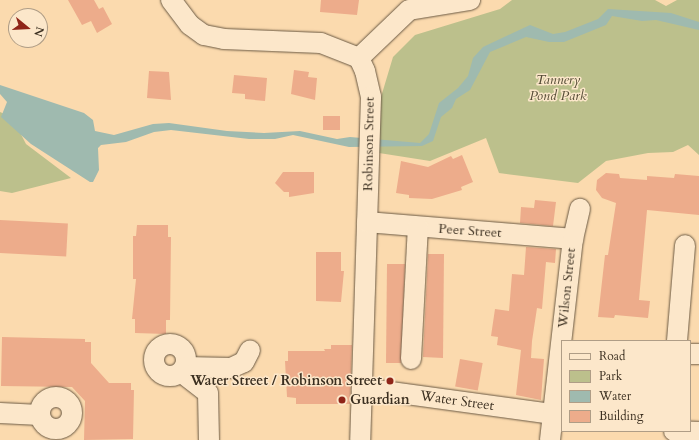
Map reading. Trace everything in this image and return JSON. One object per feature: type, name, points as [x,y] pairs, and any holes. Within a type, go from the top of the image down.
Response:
[{"type":"street","points":[[171,0],[190,25],[204,34],[224,40],[321,43],[359,58],[409,10],[470,0]]},
{"type":"street","name":"Robinson Street","points":[[359,58],[370,84],[372,97],[360,440]]},
{"type":"street","name":"Wilson Street","points":[[562,340],[573,238],[580,209]]},
{"type":"street","name":"Peer Street","points":[[367,222],[573,238]]},
{"type":"street","points":[[411,360],[418,227]]},
{"type":"street","points":[[676,340],[685,245]]},
{"type":"street","name":"Wilson Street","points":[[550,440],[561,349]]},
{"type":"street","points":[[209,440],[208,393],[183,370],[231,368],[244,362],[250,350]]},
{"type":"street","name":"Water Street","points":[[362,388],[552,414]]},
{"type":"street","points":[[0,413],[40,415]]},
{"type":"green space","name":"Tannery Pond Park","points":[[512,0],[655,0],[666,6],[677,0],[699,0],[699,155],[688,145],[673,152],[648,153],[606,161],[578,183],[499,173],[486,138],[430,161],[379,153],[381,97],[393,57],[415,35],[500,9]]},
{"type":"green space","points":[[0,112],[12,117],[26,144],[71,178],[12,193],[0,191]]},
{"type":"water","points":[[608,9],[671,13],[699,22],[699,30],[656,20],[642,21],[612,16],[606,25],[564,42],[549,42],[526,37],[490,52],[470,90],[456,99],[452,108],[441,117],[433,141],[422,146],[349,147],[293,135],[275,139],[249,139],[171,130],[154,132],[126,142],[101,145],[98,148],[99,170],[93,182],[90,182],[31,144],[1,117],[7,102],[0,94],[0,85],[84,113],[93,120],[95,131],[114,135],[153,124],[169,123],[227,131],[264,133],[300,131],[337,139],[350,137],[420,143],[429,134],[439,103],[458,88],[468,76],[473,58],[483,47],[530,25],[553,34],[565,32],[598,19]]},
{"type":"building","points":[[68,0],[94,0],[99,9],[103,7],[112,24],[97,33],[91,21],[82,25]]},
{"type":"building","points":[[321,0],[359,0],[357,15],[320,12]]},
{"type":"building","points":[[294,70],[309,72],[308,77],[317,78],[315,100],[291,94]]},
{"type":"building","points":[[149,71],[169,72],[171,100],[147,98]]},
{"type":"building","points":[[234,75],[267,78],[265,101],[245,99],[245,94],[232,93]]},
{"type":"building","points":[[323,116],[340,116],[340,130],[323,130]]},
{"type":"building","points":[[462,155],[473,182],[461,187],[462,190],[432,199],[409,198],[409,195],[396,193],[401,161],[428,167],[451,156],[453,159]]},
{"type":"building","points":[[283,172],[314,172],[314,193],[289,197],[289,192],[284,192],[275,183]]},
{"type":"building","points":[[606,173],[619,174],[620,178],[647,180],[647,176],[674,178],[675,174],[699,176],[699,215],[647,210],[639,300],[650,301],[648,318],[615,315],[614,318],[598,317],[605,255],[608,255],[616,203],[602,198],[596,190],[597,180]]},
{"type":"building","points":[[535,200],[556,202],[553,226],[520,223],[521,207],[534,208]]},
{"type":"building","points":[[0,220],[68,224],[66,257],[0,253]]},
{"type":"building","points":[[137,225],[168,225],[168,237],[171,237],[170,320],[166,320],[166,334],[135,333],[135,319],[132,319],[136,279],[133,279],[133,236],[136,236]]},
{"type":"building","points":[[526,247],[556,249],[555,263],[546,262],[542,309],[537,308],[532,341],[531,358],[544,359],[541,400],[516,395],[521,350],[497,345],[498,337],[491,336],[495,309],[509,311],[512,274],[524,275]]},
{"type":"building","points":[[316,252],[341,252],[341,271],[344,271],[341,302],[316,301]]},
{"type":"building","points":[[428,254],[444,254],[443,358],[423,357]]},
{"type":"building","points":[[387,264],[405,264],[401,363],[386,363]]},
{"type":"building","points":[[2,337],[85,339],[85,342],[91,342],[91,363],[109,383],[131,383],[131,390],[134,390],[133,439],[84,440],[85,401],[72,387],[1,386]]},
{"type":"building","points":[[331,345],[352,345],[350,404],[296,404],[296,398],[287,397],[285,361],[288,361],[288,351],[325,351],[324,349],[331,349]]},
{"type":"building","points":[[460,359],[483,363],[478,391],[455,387]]},
{"type":"place","name":"Water Street / Robinson Street","points":[[390,381]]},
{"type":"place","name":"Guardian","points":[[342,400]]}]
